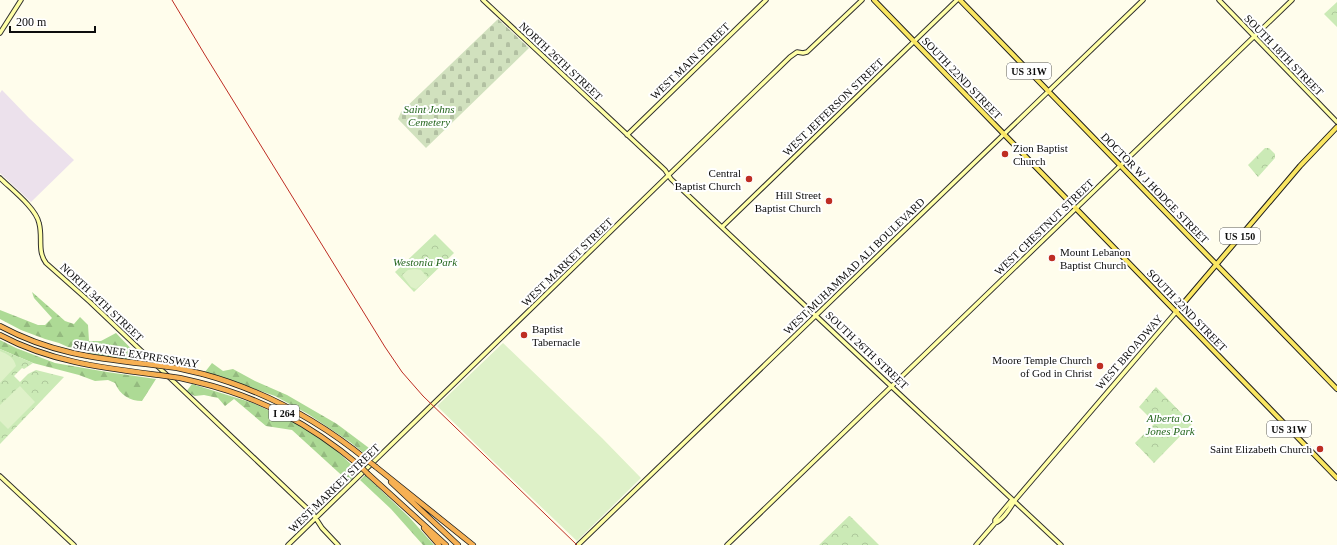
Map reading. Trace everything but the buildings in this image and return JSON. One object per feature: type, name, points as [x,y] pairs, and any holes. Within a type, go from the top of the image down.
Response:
[{"type":"highway","name":"SHAWNEE EXPRESSWAY","points":[[0,326],[32,341],[89,357],[146,364],[203,374],[255,391],[294,409],[333,433],[376,467],[458,545]]},
{"type":"highway","name":"SHAWNEE EXPRESSWAY","points":[[0,335],[36,351],[72,362],[180,378],[217,387],[248,397],[289,416],[325,439],[360,466],[446,545]]},
{"type":"highway","points":[[376,467],[473,545]]},
{"type":"highway","points":[[404,506],[439,545]]},
{"type":"main road","name":"SOUTH 22ND STREET","points":[[874,0],[1337,478]]},
{"type":"main road","name":"DOCTOR W J HODGE STREET","points":[[960,0],[1337,389]]},
{"type":"main road","name":"WEST BROADWAY","points":[[1176,312],[1300,166],[1337,127]]},
{"type":"street","points":[[0,33],[21,0]]},
{"type":"street","name":"NORTH 26TH STREET","points":[[482,0],[626,135]]},
{"type":"street","name":"WEST MAIN STREET","points":[[626,135],[766,0]]},
{"type":"street","name":"WEST MARKET STREET","points":[[288,545],[792,55],[797,52],[807,52],[862,0]]},
{"type":"street","name":"WEST JEFFERSON STREET","points":[[722,227],[957,0]]},
{"type":"street","name":"WEST MUHAMMAD ALI BOULEVARD","points":[[578,545],[1143,0]]},
{"type":"street","name":"SOUTH 18TH STREET","points":[[1219,0],[1337,122]]},
{"type":"street","name":"WEST CHESTNUT STREET","points":[[727,545],[1292,0]]},
{"type":"street","name":"SOUTH 26TH STREET","points":[[626,135],[665,170],[674,183],[1061,545]]},
{"type":"street","name":"NORTH 34TH STREET","points":[[0,178],[35,213],[40,224],[40,244],[42,256],[46,263],[90,302],[272,475],[316,518],[322,528],[338,545]]},
{"type":"street","name":"WEST BROADWAY","points":[[976,545],[1011,501],[1015,501],[1176,312]]},
{"type":"street","points":[[0,476],[74,545]]},
{"type":"shaded area","points":[[2,90],[29,118],[74,160],[31,202],[0,173],[0,93]]},
{"type":"green space","points":[[1337,2],[1337,27],[1324,14]]},
{"type":"green space","name":"Saint Johns Cemetery","points":[[498,19],[529,48],[426,148],[398,119],[401,112]]},
{"type":"green space","points":[[1265,148],[1269,148],[1275,154],[1275,158],[1258,177],[1248,165]]},
{"type":"green space","name":"Westonia Park","points":[[435,234],[454,253],[414,292],[395,272]]},
{"type":"green space","points":[[408,270],[421,270],[428,278],[416,289],[411,287],[402,275]]},
{"type":"green space","points":[[32,292],[65,321],[74,324],[80,317],[88,325],[89,341],[101,341],[116,333],[142,360],[130,360],[92,354],[21,330],[0,319],[0,310],[38,325],[45,325],[52,318],[34,298]]},
{"type":"green space","points":[[0,340],[16,348],[55,363],[156,379],[142,401],[133,400],[123,394],[115,383],[108,380],[95,381],[79,375],[33,363],[0,349]]},
{"type":"green space","points":[[503,343],[602,438],[641,478],[577,541],[437,406]]},
{"type":"green space","points":[[0,349],[33,363],[24,369],[22,368],[14,376],[20,382],[28,374],[36,370],[64,377],[0,444]]},
{"type":"green space","points":[[0,351],[12,358],[16,366],[0,383]]},
{"type":"green space","points":[[212,363],[223,371],[233,369],[255,381],[287,395],[337,424],[373,451],[375,455],[374,457],[370,458],[350,442],[308,414],[275,396],[205,372]]},
{"type":"green space","points":[[192,384],[253,403],[302,426],[336,450],[358,471],[349,482],[292,430],[266,426],[234,399],[225,406],[218,398],[204,395],[195,396],[186,392]]},
{"type":"green space","points":[[20,386],[35,402],[8,429],[0,421],[0,405]]},
{"type":"green space","name":"Alberta O. Jones Park","points":[[1156,387],[1192,424],[1154,463],[1135,443],[1155,423],[1139,407]]},
{"type":"green space","points":[[365,475],[409,517],[434,545],[423,545],[391,509],[360,480]]},
{"type":"green space","points":[[849,516],[879,545],[819,545]]},
{"type":"railway","points":[[172,0],[385,347],[402,372],[423,396],[577,545]]},
{"type":"place","name":"Zion Baptist Church","points":[[1005,154]]},
{"type":"place","name":"Central Baptist Church","points":[[749,179]]},
{"type":"place","name":"Hill Street Baptist Church","points":[[829,201]]},
{"type":"place","name":"Mount Lebanon Baptist Church","points":[[1052,258]]},
{"type":"place","name":"Baptist Tabernacle","points":[[524,335]]},
{"type":"place","name":"Moore Temple Church of God in Christ","points":[[1100,366]]},
{"type":"place","name":"Saint Elizabeth Church","points":[[1320,449]]}]
